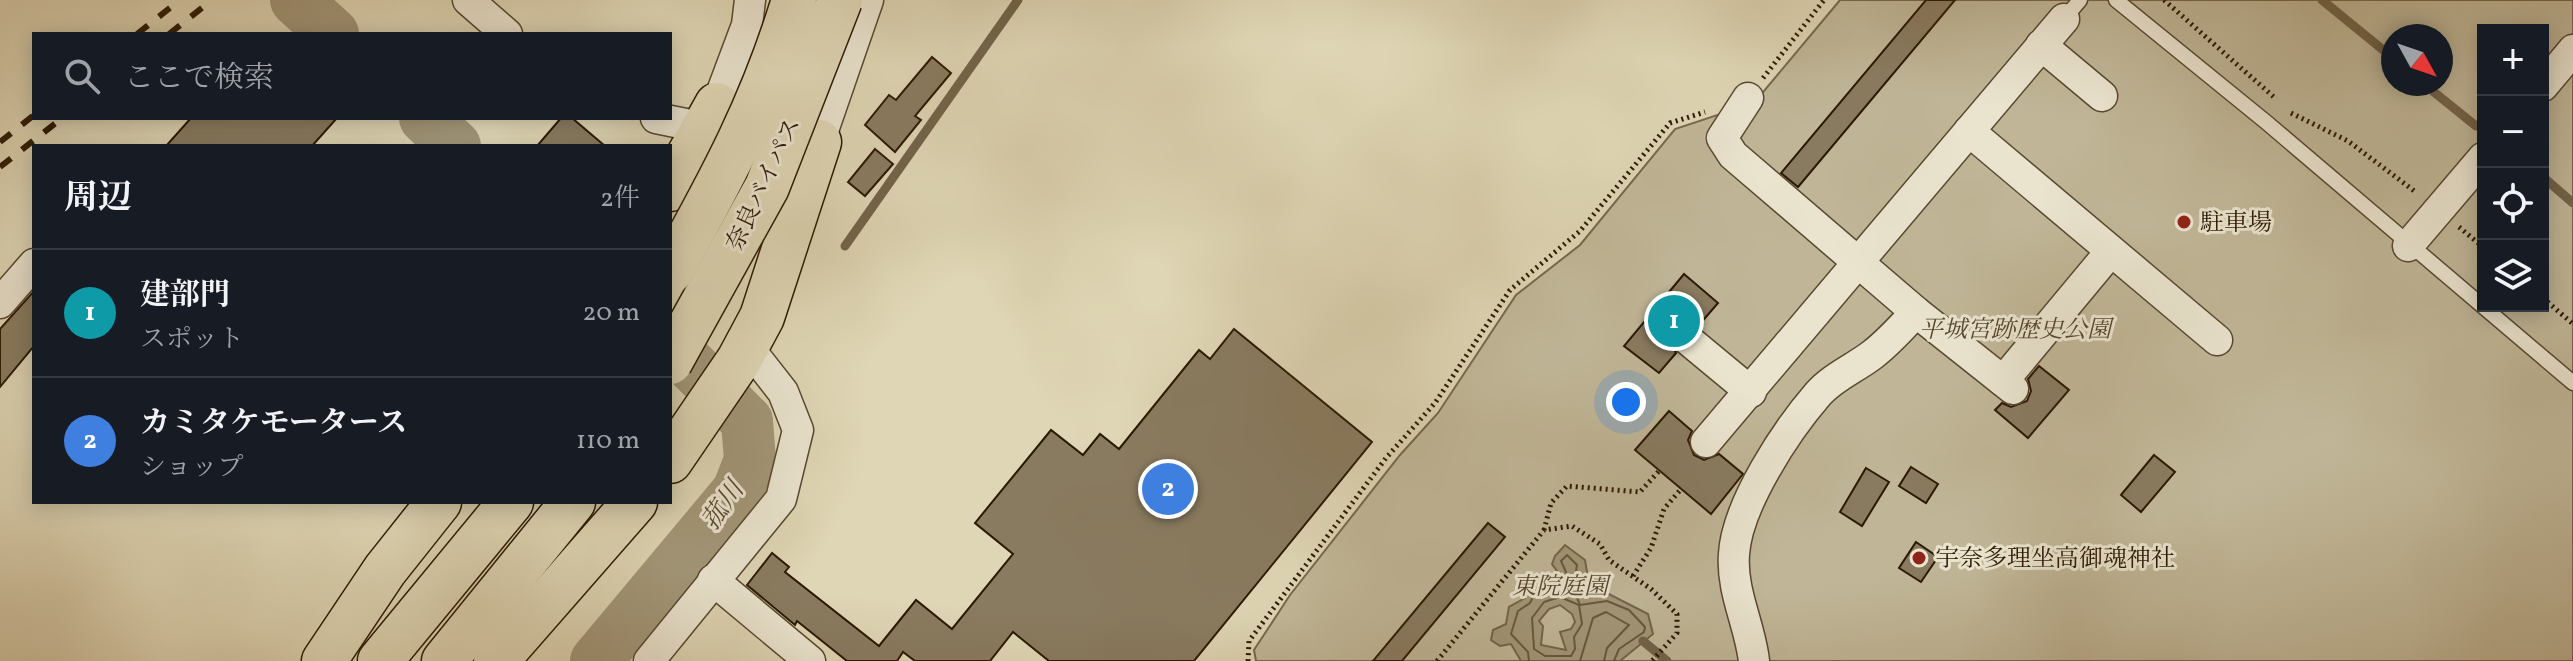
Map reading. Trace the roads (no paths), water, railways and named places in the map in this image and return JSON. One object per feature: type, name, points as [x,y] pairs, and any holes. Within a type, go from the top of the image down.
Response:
[{"type":"highway","name":"奈良バイパス","points":[[672,268],[734,158],[775,61],[794,0]]},
{"type":"highway","name":"奈良バイパス","points":[[672,358],[767,187],[840,0]]},
{"type":"highway","points":[[672,185],[711,116]]},
{"type":"highway","points":[[672,458],[743,353],[762,317],[819,142]]},
{"type":"highway","points":[[324,661],[385,570],[437,504]]},
{"type":"highway","points":[[380,661],[509,504]]},
{"type":"highway","points":[[444,661],[571,504]]},
{"type":"highway","points":[[496,661],[633,504]]},
{"type":"street","points":[[468,0],[505,32]]},
{"type":"street","points":[[711,116],[747,25],[750,0]]},
{"type":"street","points":[[672,117],[711,116],[819,142],[868,0]]},
{"type":"street","points":[[1706,442],[2072,9]]},
{"type":"street","points":[[2041,45],[2102,96]]},
{"type":"street","points":[[2549,79],[2573,50]]},
{"type":"street","points":[[1748,98],[1722,138],[1727,146],[1916,312],[2008,385],[2111,251]]},
{"type":"street","points":[[1969,131],[2217,340]]},
{"type":"street","points":[[2408,246],[2477,165]]},
{"type":"street","points":[[0,303],[32,266]]},
{"type":"street","points":[[1754,661],[1751,636],[1736,593],[1733,555],[1739,523],[1755,486],[1818,393],[1890,341],[1916,312]]},
{"type":"street","points":[[1687,339],[1751,392]]},
{"type":"street","points":[[649,661],[781,499],[798,430],[783,392],[743,353]]},
{"type":"street","points":[[713,580],[810,661]]},
{"type":"lane","points":[[2116,0],[2266,122],[2408,246],[2573,383]]},
{"type":"water","points":[[1565,545],[1585,560],[1587,572],[1581,587],[1588,597],[1607,593],[1648,614],[1653,634],[1620,661],[1521,661],[1511,644],[1500,646],[1491,640],[1493,630],[1506,624],[1509,607],[1525,598],[1524,590],[1535,578],[1555,578],[1559,574],[1552,564]],"holes":[[[1560,605],[1572,614],[1575,622],[1571,629],[1560,632],[1566,650],[1541,645],[1543,626],[1539,621],[1549,609]]]},
{"type":"waterway","name":"菰川","points":[[296,0],[331,32]]},
{"type":"waterway","points":[[845,246],[1018,0]]},
{"type":"waterway","points":[[2322,0],[2381,48]]},
{"type":"waterway","points":[[2439,96],[2476,126]]},
{"type":"waterway","name":"菰川","points":[[427,120],[453,144]]},
{"type":"waterway","points":[[2549,182],[2573,203]]},
{"type":"waterway","name":"菰川","points":[[596,661],[738,491],[750,460],[747,421],[672,346]]},
{"type":"waterway","points":[[1643,641],[1667,661]]},
{"type":"railway","points":[[140,32],[180,0]]},
{"type":"railway","points":[[172,32],[212,0]]},
{"type":"railway","points":[[0,142],[32,117]]},
{"type":"railway","points":[[0,167],[59,120]]},
{"type":"place","name":"駐車場","points":[[2184,222]]},
{"type":"place","name":"建部門","points":[[1674,321]]},
{"type":"place","name":"カミタケモータース","points":[[1168,489]]},
{"type":"place","name":"宇奈多理坐高御魂神社","points":[[1919,558]]},
{"type":"park label","name":"平城宮跡歴史公園","points":[[2015,329]]},
{"type":"park label","name":"東院庭園","points":[[1560,586]]}]
